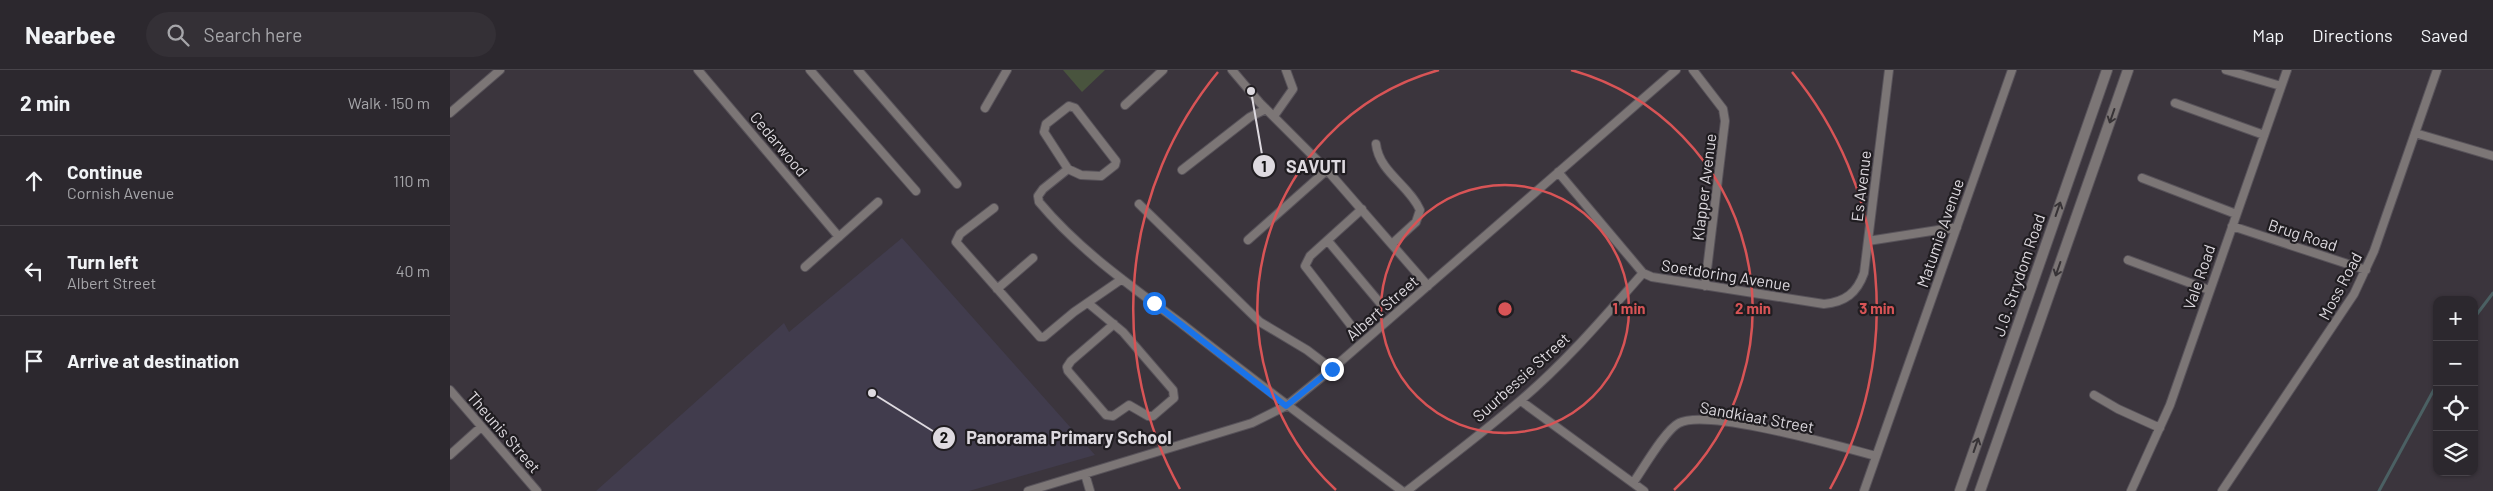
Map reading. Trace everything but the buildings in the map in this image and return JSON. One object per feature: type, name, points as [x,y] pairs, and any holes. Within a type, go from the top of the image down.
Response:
[{"type":"street","points":[[450,113],[500,70]]},
{"type":"street","name":"Cedarwood","points":[[698,70],[839,237]]},
{"type":"street","points":[[810,70],[916,191]]},
{"type":"street","points":[[858,70],[957,184]]},
{"type":"street","points":[[985,108],[1007,70]]},
{"type":"street","points":[[1125,105],[1163,70]]},
{"type":"street","points":[[1232,70],[1260,103],[1327,170],[1393,243],[1428,286]]},
{"type":"street","points":[[1274,116],[1293,89],[1286,70]]},
{"type":"street","name":"Albert Street","points":[[1028,491],[1252,423],[1286,406],[1332,369],[1676,70]]},
{"type":"street","name":"Klapper Avenue","points":[[1694,70],[1723,109],[1725,121],[1706,286]]},
{"type":"street","name":"Es Avenue","points":[[1845,299],[1854,292],[1862,280],[1889,70]]},
{"type":"street","name":"Matumie Avenue","points":[[1864,491],[2012,70]]},
{"type":"street","name":"J.G. Strydom Road","points":[[1960,491],[2107,70]]},
{"type":"street","points":[[1980,491],[2128,70]]},
{"type":"street","points":[[2226,70],[2281,86]]},
{"type":"street","name":"Vale Road","points":[[2131,491],[2160,428],[2287,70]]},
{"type":"street","name":"Moss Road","points":[[2222,491],[2333,330],[2354,294],[2366,270],[2436,70]]},
{"type":"street","points":[[2175,103],[2264,135]]},
{"type":"street","points":[[1070,106],[1075,108],[1116,162],[1097,177],[1081,175],[1068,169],[1044,129],[1046,124],[1070,106]]},
{"type":"street","points":[[1182,170],[1250,117],[1266,109]]},
{"type":"street","points":[[2415,133],[2493,156]]},
{"type":"street","points":[[1376,144],[1380,160],[1413,198],[1420,210],[1416,222],[1393,243]]},
{"type":"street","points":[[1068,169],[1043,189],[1038,196],[1039,202],[1068,234],[1122,280],[1286,406],[1402,491]]},
{"type":"street","points":[[1248,240],[1327,170]]},
{"type":"street","name":"Soetdoring Avenue","points":[[1558,172],[1643,273],[1671,282],[1824,304],[1845,299]]},
{"type":"street","points":[[2142,178],[2236,214]]},
{"type":"street","points":[[805,267],[878,202]]},
{"type":"street","points":[[1139,204],[1260,322],[1307,350],[1332,369]]},
{"type":"street","points":[[994,208],[960,234],[956,242],[1041,337],[1122,280]]},
{"type":"street","points":[[1353,328],[1305,266],[1308,258],[1362,209]]},
{"type":"street","name":"Brug Road","points":[[2232,226],[2366,270]]},
{"type":"street","points":[[1868,241],[1957,227]]},
{"type":"street","points":[[1328,241],[1380,303]]},
{"type":"street","points":[[997,289],[1033,258]]},
{"type":"street","points":[[2128,260],[2209,290]]},
{"type":"street","name":"Suurbessie Street","points":[[1407,491],[1521,401],[1568,356],[1643,273]]},
{"type":"street","points":[[1088,304],[1114,324],[1173,390],[1174,398],[1153,416],[1148,416],[1129,405],[1113,416],[1106,415],[1068,371],[1068,364],[1114,324]]},
{"type":"street","name":"Theunis Street","points":[[450,390],[537,491]]},
{"type":"street","points":[[2094,396],[2118,410],[2160,428]]},
{"type":"street","points":[[1521,401],[1644,491]]},
{"type":"street","name":"Sandkiaat Street","points":[[1633,483],[1676,425],[1696,418],[1783,433],[1876,456]]},
{"type":"street","points":[[450,455],[482,427]]},
{"type":"street","points":[[1085,474],[1090,491]]},
{"type":"shaded area","points":[[902,238],[1095,455],[969,491],[596,491],[784,323],[789,332]]},
{"type":"green space","points":[[1063,70],[1105,70],[1082,92]]},
{"type":"waterway","points":[[2478,313],[2493,293]]},
{"type":"waterway","points":[[2379,491],[2436,386]]},
{"type":"place","name":"SAVUTI","points":[[1251,91]]},
{"type":"place","name":"Panorama Primary School","points":[[872,393]]},
{"type":"route","points":[[1154,303],[1286,406],[1332,369]]}]
